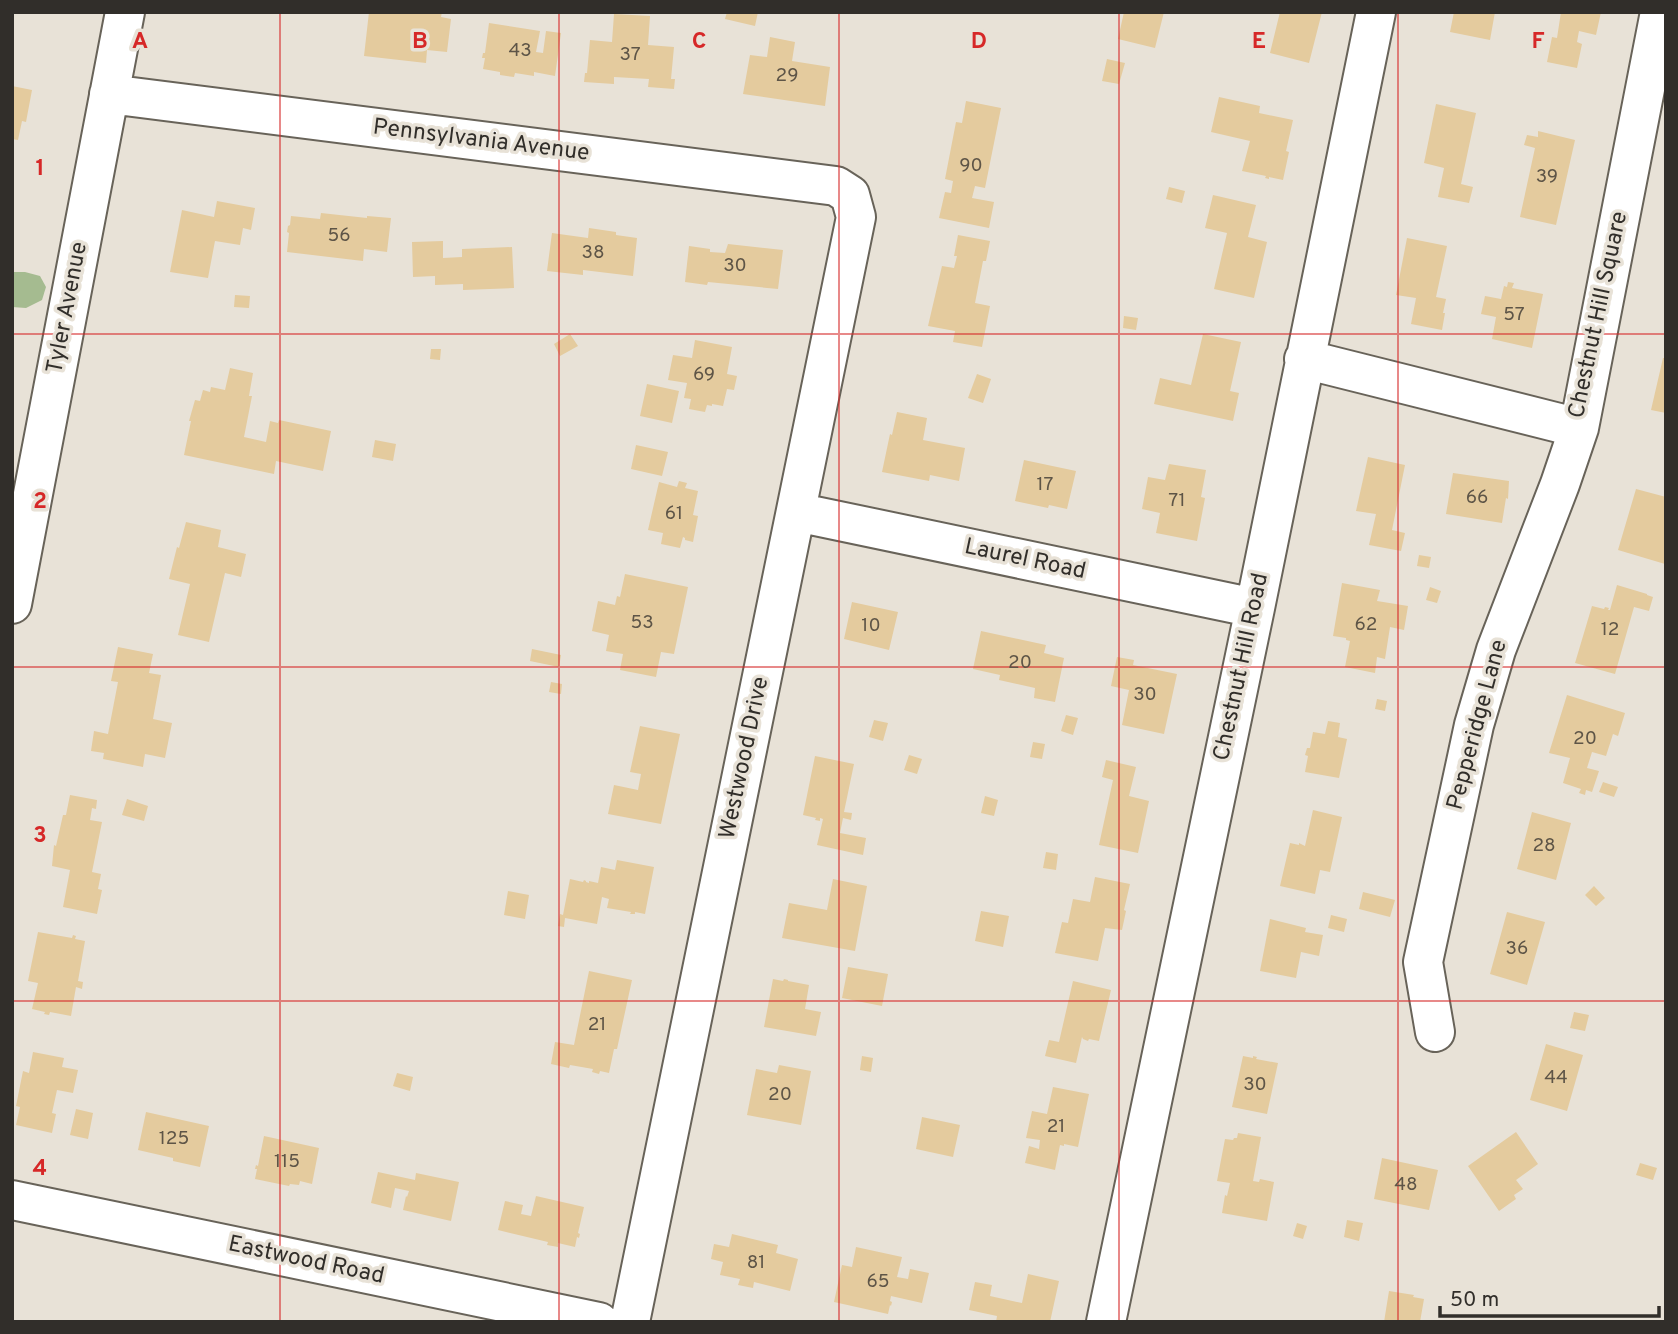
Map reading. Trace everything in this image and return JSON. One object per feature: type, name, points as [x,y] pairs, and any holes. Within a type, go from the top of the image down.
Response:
[{"type":"street","name":"Tyler Avenue","points":[[12,604],[125,12]]},
{"type":"street","name":"Chestnut Hill Road","points":[[1106,1322],[1376,12]]},
{"type":"street","name":"Chestnut Hill Square","points":[[1304,359],[1578,428],[1660,12]]},
{"type":"street","name":"Pennsylvania Avenue","points":[[109,94],[836,186],[850,195]]},
{"type":"street","name":"Westwood Drive","points":[[630,1322],[856,217],[850,195]]},
{"type":"street","name":"Pepperidge Lane","points":[[1435,1032],[1423,962],[1474,725],[1496,650],[1560,484],[1578,428]]},
{"type":"street","name":"Laurel Road","points":[[796,512],[1255,608]]},
{"type":"street","name":"Eastwood Road","points":[[12,1200],[599,1322]]},
{"type":"green space","points":[[12,272],[40,276],[46,287],[42,300],[26,308],[12,307]]},
{"type":"building","points":[[369,12],[442,12],[441,17],[451,19],[447,52],[427,50],[426,63],[364,56]]},
{"type":"building","points":[[727,12],[758,12],[755,26],[725,19]]},
{"type":"building","points":[[1124,12],[1164,12],[1155,48],[1118,39]]},
{"type":"building","points":[[1280,12],[1322,12],[1309,63],[1270,53]]},
{"type":"building","points":[[1454,12],[1495,12],[1490,40],[1450,32]]},
{"type":"building","points":[[1561,12],[1601,12],[1596,35],[1579,31],[1577,42],[1582,44],[1577,68],[1547,62],[1552,37],[1557,38]]},
{"type":"building","points":[[614,14],[650,16],[648,45],[674,47],[671,79],[675,79],[674,89],[648,87],[649,79],[614,77],[614,84],[584,82],[590,40],[612,42]]},
{"type":"building","points":[[489,23],[540,31],[536,52],[543,53],[546,31],[561,33],[555,76],[534,72],[534,76],[515,73],[514,77],[483,69],[485,58],[482,58]]},
{"type":"building","points":[[770,37],[795,42],[792,61],[830,67],[825,106],[743,94],[750,55],[767,57]]},
{"type":"building","points":[[1107,59],[1125,63],[1119,84],[1102,81]]},
{"type":"building","points":[[12,86],[32,90],[26,122],[22,121],[18,140],[12,139]]},
{"type":"building","points":[[1219,97],[1260,106],[1259,113],[1293,120],[1283,180],[1242,171],[1250,141],[1211,132]]},
{"type":"building","points":[[966,101],[1001,108],[985,188],[975,186],[972,198],[994,202],[989,228],[939,218],[945,192],[951,193],[953,181],[945,179],[956,122],[962,123]]},
{"type":"building","points":[[1436,104],[1476,113],[1461,184],[1473,187],[1469,203],[1438,197],[1444,168],[1424,163]]},
{"type":"building","points":[[1538,131],[1575,140],[1556,225],[1520,217],[1535,148],[1524,145],[1527,135],[1538,137]]},
{"type":"building","points":[[1169,187],[1185,191],[1182,203],[1166,199]]},
{"type":"building","points":[[1213,195],[1256,205],[1248,237],[1267,242],[1254,298],[1214,289],[1227,233],[1205,228]]},
{"type":"building","points":[[217,201],[255,208],[251,230],[243,228],[240,245],[215,241],[208,278],[170,272],[182,210],[214,217]]},
{"type":"building","points":[[321,213],[391,218],[387,252],[364,249],[363,261],[287,252],[287,232],[291,216],[320,219]]},
{"type":"building","points":[[589,228],[637,238],[633,276],[583,270],[583,275],[547,271],[552,233],[588,238]]},
{"type":"building","points":[[958,235],[990,241],[986,261],[983,261],[975,303],[990,306],[982,347],[953,342],[955,331],[928,326],[942,266],[954,268]]},
{"type":"building","points":[[1407,238],[1447,246],[1436,297],[1446,299],[1442,330],[1411,324],[1416,298],[1396,295]]},
{"type":"building","points":[[443,241],[443,258],[462,257],[462,249],[512,247],[514,288],[463,290],[463,284],[435,285],[435,276],[413,277],[412,242]]},
{"type":"building","points":[[728,244],[783,250],[778,289],[685,282],[689,246],[725,253]]},
{"type":"building","points":[[1508,282],[1514,283],[1512,288],[1543,294],[1532,348],[1492,339],[1496,317],[1481,314],[1485,296],[1501,299],[1504,286],[1507,287]]},
{"type":"building","points":[[235,295],[250,296],[249,308],[234,307]]},
{"type":"building","points":[[1124,316],[1138,318],[1136,330],[1123,328]]},
{"type":"building","points":[[570,334],[578,346],[560,356],[554,344]]},
{"type":"building","points":[[1203,334],[1241,342],[1230,391],[1239,393],[1233,421],[1154,404],[1160,378],[1191,385]]},
{"type":"building","points":[[695,340],[732,347],[727,374],[737,376],[734,390],[727,389],[723,406],[707,405],[705,412],[689,409],[691,399],[684,398],[687,383],[668,380],[673,355],[692,358]]},
{"type":"building","points":[[431,349],[441,349],[440,360],[430,359]]},
{"type":"building","points":[[1663,358],[1666,358],[1666,413],[1651,410]]},
{"type":"building","points":[[230,368],[253,373],[249,396],[252,396],[244,437],[266,442],[270,421],[278,423],[279,420],[331,431],[323,471],[276,461],[274,474],[184,455],[195,400],[200,401],[203,390],[210,392],[211,387],[225,390]]},
{"type":"building","points":[[977,374],[991,379],[983,403],[968,398]]},
{"type":"building","points":[[647,384],[679,391],[672,423],[640,416]]},
{"type":"building","points":[[897,412],[927,418],[923,440],[965,448],[959,481],[930,475],[929,481],[882,472]]},
{"type":"building","points":[[375,440],[396,444],[393,461],[372,457]]},
{"type":"building","points":[[636,445],[668,452],[662,476],[631,469]]},
{"type":"building","points":[[1368,457],[1405,465],[1392,530],[1405,533],[1401,551],[1369,545],[1376,514],[1356,511]]},
{"type":"building","points":[[1024,460],[1076,471],[1067,509],[1015,501]]},
{"type":"building","points":[[1169,464],[1206,470],[1201,497],[1205,498],[1197,541],[1156,533],[1160,513],[1142,509],[1148,477],[1165,480]]},
{"type":"building","points":[[1453,473],[1509,481],[1502,523],[1446,514]]},
{"type":"building","points":[[679,481],[687,483],[685,488],[698,491],[693,515],[698,516],[693,542],[683,537],[680,548],[661,544],[663,533],[648,530],[659,482],[677,487]]},
{"type":"building","points":[[1636,489],[1666,497],[1665,564],[1618,550]]},
{"type":"building","points":[[186,522],[221,530],[218,547],[246,554],[241,577],[225,573],[209,642],[178,635],[190,584],[169,579]]},
{"type":"building","points":[[1419,555],[1431,557],[1429,568],[1417,566]]},
{"type":"building","points":[[625,574],[688,587],[674,654],[661,652],[656,677],[620,670],[623,654],[606,651],[609,635],[592,631],[598,601],[615,605],[617,596],[620,597]]},
{"type":"building","points":[[1342,583],[1380,590],[1377,601],[1408,606],[1404,630],[1390,627],[1385,659],[1377,657],[1375,673],[1345,667],[1350,641],[1333,636]]},
{"type":"building","points":[[1617,585],[1653,597],[1649,611],[1634,607],[1615,674],[1575,663],[1592,606],[1610,610]]},
{"type":"building","points":[[1430,587],[1441,591],[1437,603],[1426,600]]},
{"type":"building","points":[[852,602],[898,612],[889,650],[844,639]]},
{"type":"building","points":[[981,631],[1046,645],[1044,653],[1064,658],[1055,702],[1034,698],[1035,688],[999,680],[1000,675],[973,669]]},
{"type":"building","points":[[118,647],[153,654],[149,673],[161,675],[153,719],[172,723],[165,758],[145,754],[143,767],[103,759],[104,753],[91,751],[94,731],[108,734],[118,682],[111,681]]},
{"type":"building","points":[[532,649],[561,655],[559,667],[530,661]]},
{"type":"building","points":[[1117,657],[1134,660],[1133,665],[1177,674],[1164,734],[1122,725],[1129,690],[1111,686]]},
{"type":"building","points":[[551,682],[562,684],[561,694],[549,692]]},
{"type":"building","points":[[1567,695],[1625,713],[1618,736],[1613,734],[1606,756],[1592,752],[1587,768],[1599,771],[1592,792],[1586,790],[1585,795],[1579,793],[1581,789],[1563,783],[1570,758],[1549,753]]},
{"type":"building","points":[[1377,699],[1387,701],[1385,711],[1375,709]]},
{"type":"building","points":[[1066,715],[1078,718],[1073,735],[1061,731]]},
{"type":"building","points":[[874,720],[888,723],[883,741],[869,737]]},
{"type":"building","points":[[1328,721],[1340,723],[1338,737],[1347,739],[1339,778],[1305,772],[1308,756],[1305,755],[1307,748],[1310,748],[1313,732],[1325,734]]},
{"type":"building","points":[[640,726],[680,734],[661,824],[608,814],[614,785],[638,790],[641,774],[630,772]]},
{"type":"building","points":[[1033,742],[1045,744],[1042,759],[1030,757]]},
{"type":"building","points":[[909,755],[922,759],[917,774],[904,770]]},
{"type":"building","points":[[815,756],[854,764],[844,812],[852,813],[851,820],[843,818],[840,833],[866,838],[863,855],[817,845],[823,819],[815,820],[816,818],[803,815]]},
{"type":"building","points":[[1106,760],[1136,767],[1129,796],[1149,801],[1138,853],[1099,845],[1113,780],[1102,777]]},
{"type":"building","points":[[1603,782],[1618,787],[1614,797],[1599,792]]},
{"type":"building","points":[[70,795],[97,800],[90,820],[102,822],[92,872],[101,874],[98,889],[102,890],[97,914],[63,907],[70,870],[52,866],[54,845],[56,846],[63,815],[66,815]]},
{"type":"building","points":[[985,796],[998,800],[994,816],[981,813]]},
{"type":"building","points":[[127,799],[148,806],[144,821],[122,815]]},
{"type":"building","points":[[1313,810],[1342,817],[1330,872],[1320,870],[1315,894],[1280,886],[1290,843],[1305,846]]},
{"type":"building","points":[[1532,812],[1571,823],[1556,880],[1517,869]]},
{"type":"building","points":[[1046,852],[1058,854],[1056,870],[1043,868]]},
{"type":"building","points":[[617,860],[654,867],[645,914],[630,914],[631,912],[607,908],[609,899],[602,897],[597,924],[565,918],[564,927],[558,926],[560,914],[563,915],[570,879],[598,883],[601,867],[615,870]]},
{"type":"building","points":[[1095,877],[1130,884],[1122,930],[1105,928],[1098,961],[1055,953],[1062,922],[1068,923],[1073,899],[1090,902]]},
{"type":"building","points":[[833,879],[867,886],[855,951],[782,938],[789,903],[827,910]]},
{"type":"building","points":[[1594,886],[1605,898],[1596,906],[1585,895]]},
{"type":"building","points":[[508,891],[529,895],[525,919],[504,915]]},
{"type":"building","points":[[1363,892],[1395,900],[1390,917],[1359,909]]},
{"type":"building","points":[[981,911],[1009,916],[1003,947],[975,941]]},
{"type":"building","points":[[1507,912],[1545,922],[1527,985],[1490,974]]},
{"type":"building","points":[[1331,915],[1347,919],[1344,932],[1328,928]]},
{"type":"building","points":[[1270,919],[1306,928],[1305,932],[1323,935],[1319,956],[1301,952],[1296,978],[1260,971]]},
{"type":"building","points":[[38,932],[72,938],[73,935],[76,936],[75,939],[85,941],[78,981],[83,982],[82,989],[76,987],[71,1016],[50,1012],[49,1015],[32,1009],[38,983],[28,981]]},
{"type":"building","points":[[848,967],[888,974],[882,1006],[842,998]]},
{"type":"building","points":[[589,971],[632,980],[609,1073],[600,1071],[599,1074],[592,1072],[593,1069],[551,1064],[555,1042],[574,1045]]},
{"type":"building","points":[[773,979],[809,985],[805,1009],[821,1012],[816,1036],[764,1027]]},
{"type":"building","points":[[1073,981],[1111,990],[1099,1041],[1088,1041],[1082,1037],[1076,1063],[1045,1056],[1049,1040],[1059,1042]]},
{"type":"building","points":[[1574,1012],[1589,1015],[1585,1031],[1570,1028]]},
{"type":"building","points":[[1546,1044],[1583,1055],[1567,1111],[1530,1100]]},
{"type":"building","points":[[33,1052],[64,1058],[62,1067],[78,1070],[73,1093],[57,1090],[52,1113],[56,1114],[52,1133],[16,1125],[20,1107],[16,1106],[23,1071],[29,1073]]},
{"type":"building","points":[[862,1056],[873,1058],[871,1072],[860,1070]]},
{"type":"building","points":[[1243,1056],[1278,1063],[1267,1114],[1232,1107]]},
{"type":"building","points":[[779,1065],[811,1071],[801,1125],[747,1115],[756,1069],[777,1073]]},
{"type":"building","points":[[397,1073],[413,1077],[410,1091],[393,1086]]},
{"type":"building","points":[[1053,1087],[1089,1094],[1078,1147],[1060,1145],[1055,1170],[1025,1163],[1029,1146],[1039,1149],[1040,1140],[1026,1138],[1032,1111],[1047,1114]]},
{"type":"building","points":[[76,1109],[93,1113],[88,1139],[70,1135]]},
{"type":"building","points":[[146,1112],[209,1126],[200,1167],[138,1150]]},
{"type":"building","points":[[922,1117],[960,1125],[953,1157],[916,1149]]},
{"type":"building","points":[[1516,1132],[1538,1164],[1516,1180],[1523,1189],[1514,1195],[1516,1199],[1499,1211],[1468,1166]]},
{"type":"building","points":[[1238,1133],[1261,1137],[1253,1181],[1259,1182],[1260,1179],[1274,1182],[1267,1221],[1222,1213],[1230,1183],[1217,1181],[1225,1139],[1233,1140]]},
{"type":"building","points":[[264,1136],[319,1148],[312,1184],[300,1181],[299,1185],[289,1186],[255,1179]]},
{"type":"building","points":[[1382,1158],[1438,1170],[1429,1210],[1374,1199]]},
{"type":"building","points":[[1640,1163],[1657,1168],[1653,1180],[1636,1175]]},
{"type":"building","points":[[378,1172],[415,1180],[416,1173],[459,1182],[451,1221],[403,1210],[409,1191],[395,1188],[391,1208],[371,1203]]},
{"type":"building","points":[[536,1196],[584,1207],[575,1247],[558,1243],[558,1247],[547,1245],[548,1242],[498,1230],[505,1201],[523,1205],[521,1214],[531,1216]]},
{"type":"building","points":[[1347,1220],[1363,1223],[1359,1241],[1344,1237]]},
{"type":"building","points":[[1297,1223],[1307,1226],[1303,1239],[1293,1236]]},
{"type":"building","points":[[732,1234],[778,1245],[776,1253],[798,1259],[790,1291],[754,1282],[753,1288],[738,1285],[740,1279],[720,1275],[723,1262],[711,1259],[714,1244],[729,1247]]},
{"type":"building","points":[[856,1247],[902,1257],[897,1277],[908,1279],[910,1269],[929,1273],[922,1303],[891,1296],[888,1314],[834,1302],[842,1265],[852,1267]]},
{"type":"building","points":[[1028,1274],[1059,1281],[1050,1322],[996,1322],[997,1316],[969,1310],[975,1282],[992,1285],[990,1296],[1022,1303]]},
{"type":"building","points":[[1389,1291],[1424,1299],[1420,1322],[1384,1322]]}]
